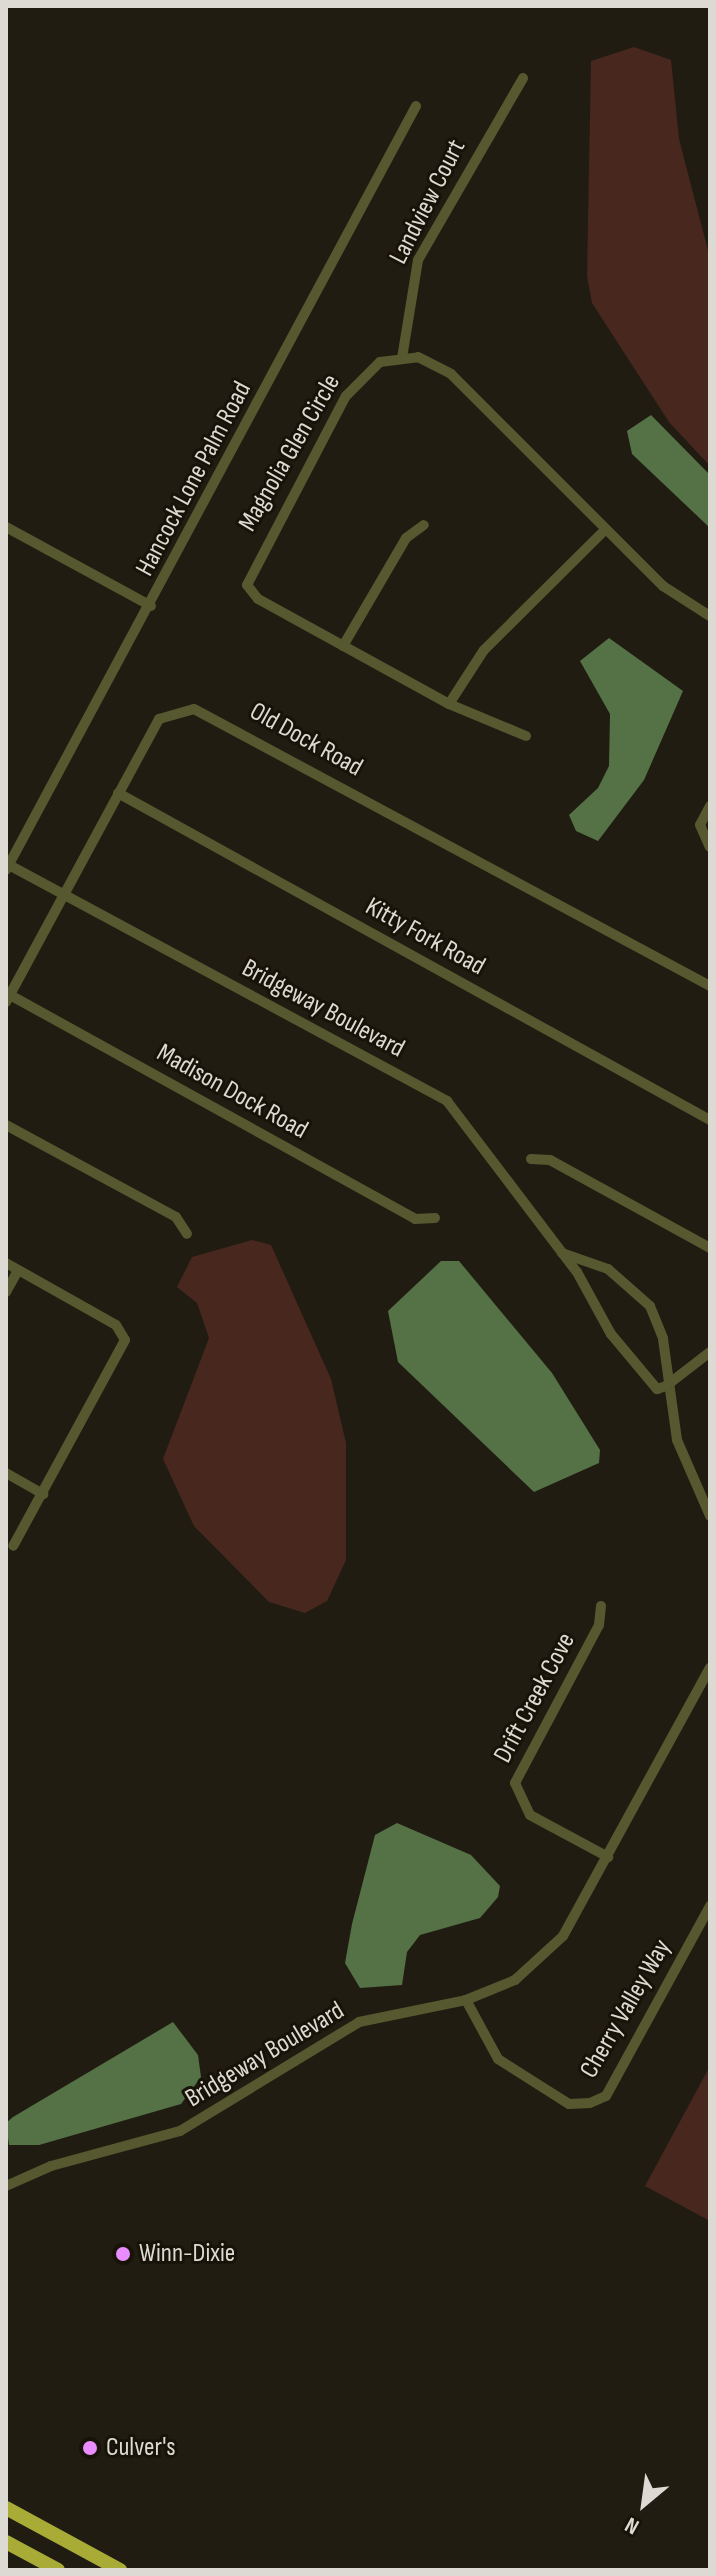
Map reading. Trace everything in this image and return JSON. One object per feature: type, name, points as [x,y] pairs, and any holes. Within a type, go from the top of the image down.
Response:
[{"type":"highway","points":[[6,2508],[120,2570]]},
{"type":"highway","points":[[6,2542],[58,2570]]},
{"type":"street","name":"Landview Court","points":[[402,358],[418,260],[523,78]]},
{"type":"street","name":"Hancock Lone Palm Road","points":[[8,868],[416,106]]},
{"type":"street","points":[[402,358],[435,363],[451,374],[663,586],[710,616]]},
{"type":"street","name":"Magnolia Glen Circle","points":[[402,358],[359,377],[249,570],[247,585],[258,599],[449,704],[526,736]]},
{"type":"street","points":[[343,646],[406,538],[424,525]]},
{"type":"street","points":[[6,527],[151,606]]},
{"type":"street","points":[[449,704],[484,650],[605,530]]},
{"type":"street","name":"Old Dock Road","points":[[8,998],[66,896],[159,719],[175,710],[209,712],[710,986]]},
{"type":"street","name":"Kitty Fork Road","points":[[118,793],[710,1120]]},
{"type":"street","points":[[710,806],[700,825],[710,847]]},
{"type":"street","name":"Bridgeway Boulevard","points":[[8,868],[66,896],[447,1101],[562,1253],[630,1359],[657,1389],[666,1386]]},
{"type":"street","name":"Madison Dock Road","points":[[8,998],[415,1219],[435,1218]]},
{"type":"street","points":[[6,1125],[176,1217],[187,1234]]},
{"type":"street","points":[[531,1159],[550,1160],[710,1248]]},
{"type":"street","points":[[562,1253],[608,1269],[650,1306],[663,1339],[666,1386],[677,1440],[710,1516]]},
{"type":"street","points":[[6,1263],[116,1325],[125,1340],[13,1546]]},
{"type":"street","points":[[6,1292],[18,1270]]},
{"type":"street","points":[[666,1386],[710,1352]]},
{"type":"street","points":[[6,1473],[43,1494]]},
{"type":"street","name":"Drift Creek Cove","points":[[601,1606],[599,1625],[515,1783],[530,1815],[608,1857]]},
{"type":"street","name":"Bridgeway Boulevard","points":[[6,2186],[51,2166],[169,2136],[261,2083],[309,2051],[390,2011],[466,2000],[515,1980],[551,1951],[608,1857],[710,1668]]},
{"type":"street","name":"Cherry Valley Way","points":[[466,2000],[498,2059],[569,2104],[590,2103],[606,2096],[710,1906]]},
{"type":"shaded area","points":[[634,47],[671,60],[679,139],[710,258],[710,466],[669,422],[592,303],[587,276],[591,61]]},
{"type":"shaded area","points":[[651,415],[710,475],[710,528],[632,454],[627,431]]},
{"type":"shaded area","points":[[609,638],[683,691],[644,780],[598,841],[576,831],[569,815],[598,788],[609,766],[610,714],[580,661]]},
{"type":"shaded area","points":[[252,1240],[271,1245],[331,1379],[346,1443],[346,1560],[327,1601],[305,1613],[269,1602],[194,1526],[163,1459],[209,1338],[197,1303],[177,1287],[192,1257]]},
{"type":"shaded area","points":[[441,1261],[459,1261],[552,1373],[600,1450],[599,1463],[534,1492],[398,1362],[388,1311]]},
{"type":"shaded area","points":[[397,1823],[471,1855],[500,1886],[498,1897],[480,1918],[420,1935],[407,1952],[402,1985],[360,1988],[345,1963],[352,1924],[375,1835]]},
{"type":"shaded area","points":[[173,2022],[198,2055],[201,2077],[181,2104],[39,2145],[9,2145],[6,2123],[13,2117]]},
{"type":"shaded area","points":[[710,2066],[710,2221],[645,2186]]},
{"type":"place","name":"Winn-Dixie","points":[[123,2254]]},
{"type":"place","name":"Culver's","points":[[90,2448]]}]
